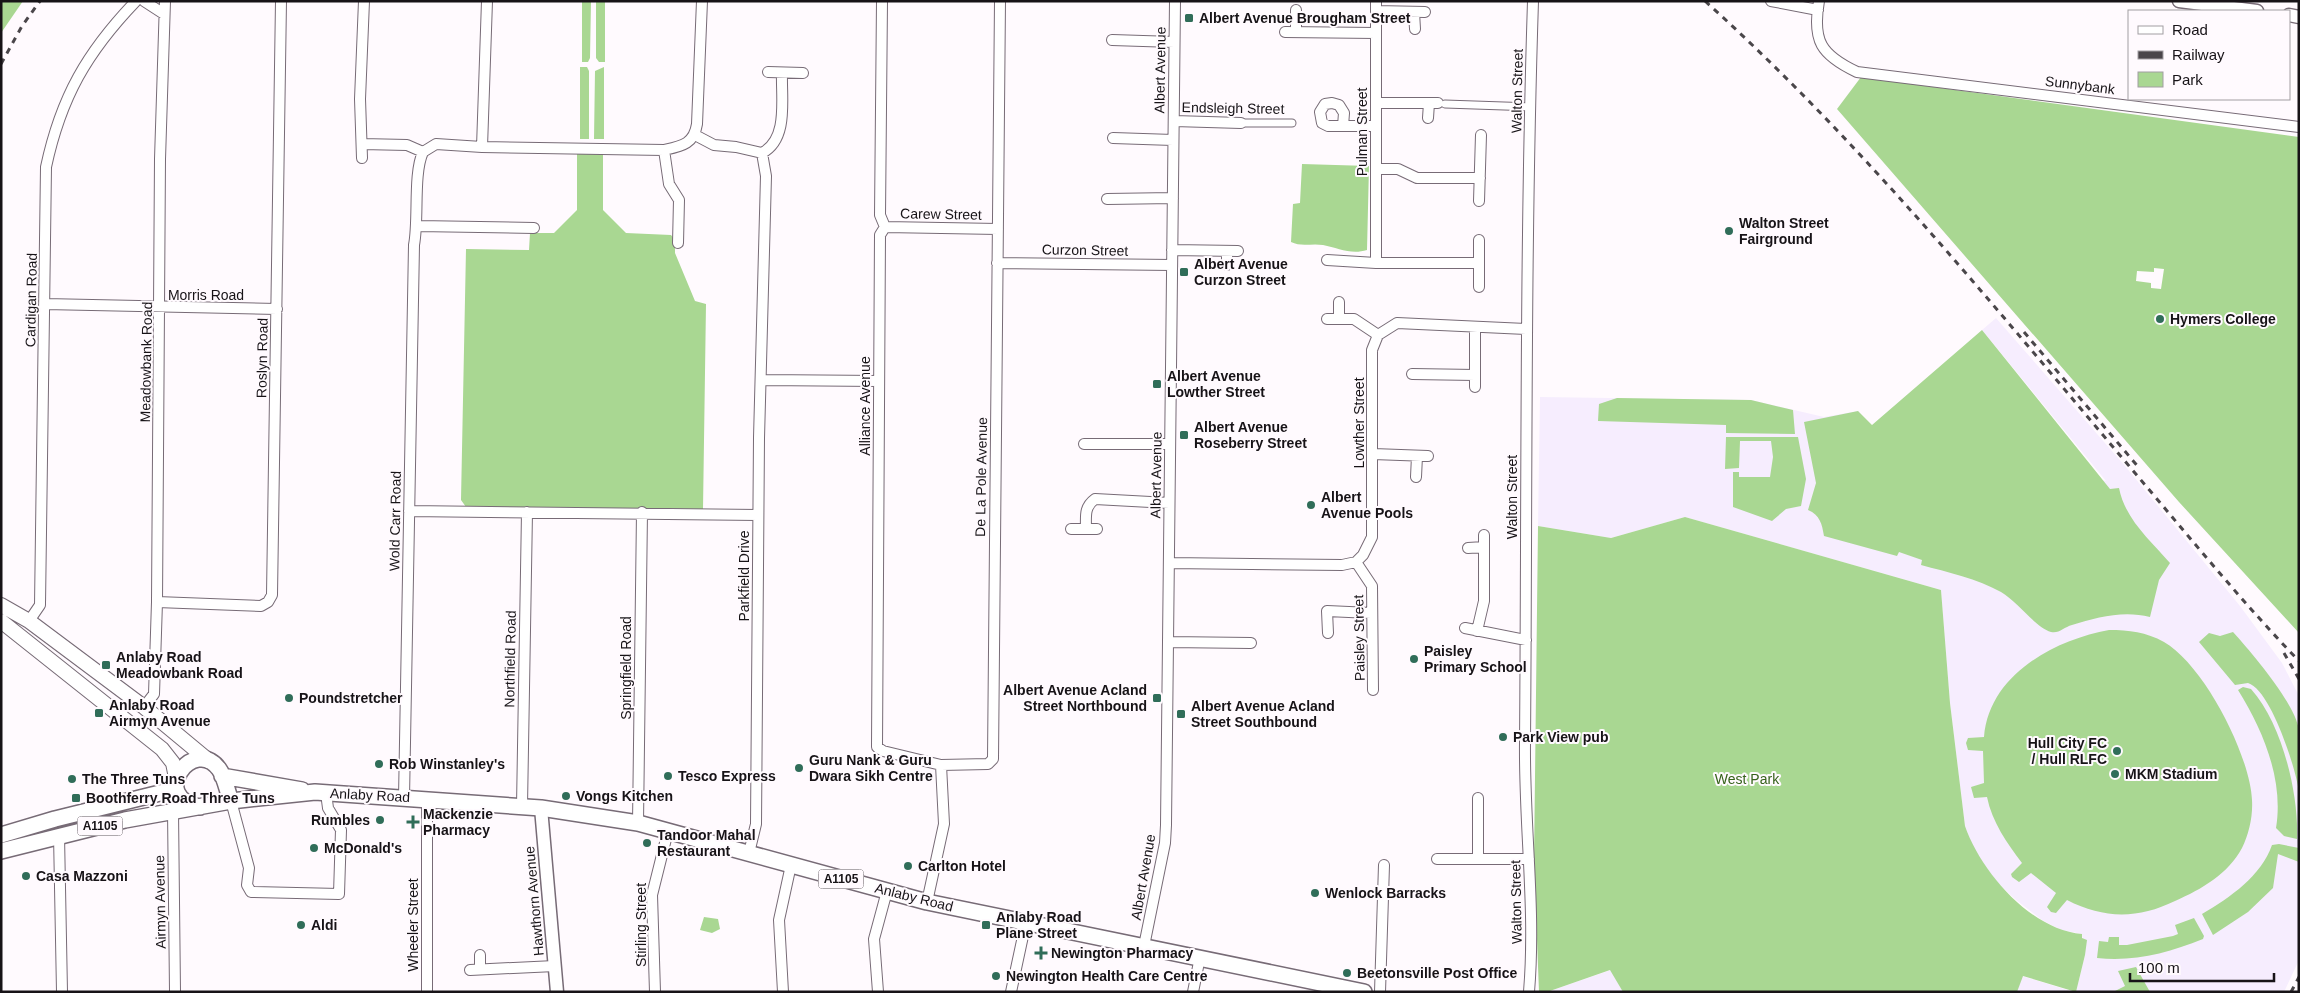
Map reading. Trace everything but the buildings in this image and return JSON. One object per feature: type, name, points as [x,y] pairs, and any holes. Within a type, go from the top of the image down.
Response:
[{"type":"main road","points":[[1,605],[29,621],[144,707],[209,761],[218,769],[222,776],[231,801]]},
{"type":"main road","points":[[1,621],[162,749],[173,763],[176,783],[184,802],[205,806],[219,798],[222,790],[222,776]]},
{"type":"main road","points":[[176,783],[179,770],[190,761],[209,761]]},
{"type":"main road","name":"Anlaby Road","points":[[222,776],[321,793],[426,798],[522,806],[638,823],[927,902],[1200,957],[1308,986],[1364,992]]},
{"type":"main road","name":"A1105","points":[[1,835],[176,783]]},
{"type":"main road","name":"Anlaby Road","points":[[231,801],[321,793]]},
{"type":"main road","name":"A1105","points":[[1,851],[59,835],[231,801]]},
{"type":"street","name":"Cardigan Road","points":[[29,621],[40,606],[46,167],[52,136],[63,108],[84,66],[106,33],[136,1]]},
{"type":"street","points":[[144,1],[164,14]]},
{"type":"street","name":"Meadowbank Road","points":[[144,707],[154,694],[157,602],[161,308],[160,158],[165,1]]},
{"type":"street","name":"Roslyn Road","points":[[157,602],[261,606],[268,602],[272,595],[281,1]]},
{"type":"street","points":[[362,158],[360,99],[364,1]]},
{"type":"street","points":[[482,147],[487,1]]},
{"type":"street","points":[[362,144],[407,145],[423,152],[436,144],[482,147],[664,150],[684,146],[695,135],[702,45],[702,1]]},
{"type":"street","name":"Alliance Avenue","points":[[882,1],[880,215],[885,227],[880,235],[877,747],[883,752],[941,764]]},
{"type":"street","name":"De La Pole Avenue","points":[[941,764],[988,764],[993,759],[1000,1]]},
{"type":"street","name":"Albert Avenue","points":[[1144,946],[1165,843],[1175,1]]},
{"type":"street","name":"Walton Street","points":[[1529,992],[1529,859],[1525,784],[1526,330],[1532,1]]},
{"type":"street","points":[[1771,1],[1818,6]]},
{"type":"street","points":[[2179,1],[2249,10]]},
{"type":"street","points":[[1376,6],[1426,12]]},
{"type":"street","name":"Pulman Street","points":[[1376,6],[1376,264]]},
{"type":"street","name":"Sunnybank","points":[[1818,6],[1816,28],[1818,41],[1829,55],[1857,72],[2299,127]]},
{"type":"street","points":[[1296,10],[1296,31]]},
{"type":"street","points":[[1414,12],[1415,28]]},
{"type":"street","points":[[1285,32],[1376,33]]},
{"type":"street","points":[[1112,40],[1174,42]]},
{"type":"street","points":[[768,72],[803,73]]},
{"type":"street","points":[[695,135],[714,146],[736,147],[762,153],[776,142],[780,132],[782,73]]},
{"type":"street","points":[[1376,102],[1531,106]]},
{"type":"street","points":[[1428,118],[1437,104]]},
{"type":"street","name":"Endsleigh Street","points":[[1174,122],[1292,123]]},
{"type":"street","points":[[1343,126],[1376,126]]},
{"type":"street","points":[[1480,201],[1481,136]]},
{"type":"street","points":[[1113,138],[1173,140]]},
{"type":"street","points":[[664,150],[668,178],[679,200],[678,243]]},
{"type":"street","name":"Wold Carr Road","points":[[404,798],[407,730],[414,246],[418,226],[419,170],[423,152]]},
{"type":"street","name":"Parkfield Drive","points":[[749,852],[756,824],[758,515],[766,176],[762,153]]},
{"type":"street","points":[[1376,169],[1398,169],[1416,178],[1480,178]]},
{"type":"street","points":[[1107,198],[1173,198]]},
{"type":"street","points":[[418,226],[534,228]]},
{"type":"street","name":"Carew Street","points":[[885,227],[998,229]]},
{"type":"street","points":[[1479,240],[1479,287]]},
{"type":"street","points":[[1172,250],[1232,251],[1227,265]]},
{"type":"street","points":[[1327,260],[1376,264],[1479,263]]},
{"type":"street","name":"Curzon Street","points":[[997,263],[1172,265]]},
{"type":"street","points":[[1339,302],[1339,319]]},
{"type":"street","name":"Morris Road","points":[[45,304],[277,309]]},
{"type":"street","points":[[1328,319],[1354,319],[1378,335],[1397,323],[1526,330]]},
{"type":"street","points":[[1475,327],[1475,387]]},
{"type":"street","name":"Lowther Street","points":[[1356,562],[1363,555],[1372,537],[1372,350],[1378,335]]},
{"type":"street","points":[[1412,374],[1475,375]]},
{"type":"street","points":[[762,380],[879,381]]},
{"type":"street","points":[[1084,444],[1170,444]]},
{"type":"street","points":[[1373,454],[1428,456]]},
{"type":"street","points":[[1416,477],[1417,456]]},
{"type":"street","points":[[1072,529],[1092,529],[1085,511],[1088,504],[1095,499],[1169,503]]},
{"type":"street","points":[[409,511],[642,512],[758,515]]},
{"type":"street","name":"Northfield Road","points":[[522,806],[527,512]]},
{"type":"street","name":"Springfield Road","points":[[638,823],[642,512]]},
{"type":"street","points":[[1477,631],[1484,601],[1484,535]]},
{"type":"street","points":[[1468,548],[1484,547]]},
{"type":"street","points":[[1168,563],[1317,566],[1342,565],[1356,562]]},
{"type":"street","name":"Paisley Street","points":[[1356,562],[1372,586],[1373,690]]},
{"type":"street","points":[[1328,632],[1327,611],[1371,613]]},
{"type":"street","points":[[1465,628],[1526,640]]},
{"type":"street","points":[[1168,642],[1251,643]]},
{"type":"street","points":[[927,902],[944,824],[941,764]]},
{"type":"street","points":[[231,801],[249,868],[247,885],[251,892],[339,894],[341,830],[321,793]]},
{"type":"street","name":"Wheeler Street","points":[[426,798],[427,992]]},
{"type":"street","points":[[1478,798],[1478,858]]},
{"type":"street","name":"Hawthorn Avenue","points":[[541,808],[557,992]]},
{"type":"street","name":"Airmyn Avenue","points":[[173,811],[175,992]]},
{"type":"street","name":"Stirling Street","points":[[656,992],[652,895],[668,831]]},
{"type":"street","points":[[59,835],[62,992]]},
{"type":"street","points":[[1437,859],[1529,859]]},
{"type":"street","points":[[784,992],[778,920],[791,865]]},
{"type":"street","points":[[1380,992],[1384,865]]},
{"type":"street","points":[[878,992],[874,939],[887,891]]},
{"type":"street","points":[[1011,992],[1026,922]]},
{"type":"street","points":[[480,955],[475,969],[555,966]]},
{"type":"street","points":[[1193,992],[1200,957]]},
{"type":"shaded area","points":[[1996,318],[2125,466],[2240,606],[2282,663],[2299,696],[2299,960],[2284,992],[2076,992],[2085,955],[2082,934],[2061,930],[2042,920],[2016,900],[1998,883],[1985,866],[1972,845],[1965,826],[1950,703],[1941,590],[1685,517],[1611,538],[1538,526],[1540,397],[1751,400],[1824,417],[1858,411],[1872,426],[2106,481],[1982,330]]},
{"type":"shaded area","points":[[1611,970],[1623,992],[1547,992]]},
{"type":"shaded area","points":[[2022,976],[2074,992],[2017,992]]},
{"type":"green space","points":[[1,1],[23,1],[1,33]]},
{"type":"green space","points":[[582,1],[591,1],[590,58],[588,62],[582,62]]},
{"type":"green space","points":[[596,1],[605,1],[605,62],[599,62],[596,58]]},
{"type":"green space","points":[[580,67],[587,67],[589,71],[589,139],[580,139]]},
{"type":"green space","points":[[604,67],[604,139],[594,139],[595,71]]},
{"type":"green space","name":"Hymers College","points":[[1861,77],[2299,137],[2299,633],[2179,502],[1837,109]],"holes":[[[2154,268],[2164,269],[2161,289],[2151,288],[2151,283],[2136,281],[2137,271],[2154,272]]]},
{"type":"green space","points":[[577,154],[603,154],[603,210],[626,233],[671,235],[675,240],[675,253],[695,301],[706,304],[703,509],[466,507],[461,500],[466,249],[529,250],[530,233],[554,233],[577,210]]},
{"type":"green space","points":[[1302,164],[1369,166],[1367,250],[1350,251],[1323,245],[1291,242],[1293,204],[1300,203]]},
{"type":"green space","points":[[1982,330],[2110,489],[2119,488],[2132,519],[2170,563],[2159,580],[2150,617],[2130,614],[2111,615],[2081,622],[2057,632],[2051,632],[2039,625],[2007,596],[1982,583],[1921,565],[1922,560],[1899,552],[1897,556],[1824,536],[1820,520],[1808,510],[1816,483],[1804,422],[1858,411],[1872,425]]},
{"type":"green space","points":[[1617,398],[1751,400],[1793,410],[1795,434],[1726,433],[1726,425],[1598,421],[1599,404]]},
{"type":"green space","points":[[1726,437],[1798,437],[1806,479],[1801,506],[1786,509],[1772,521],[1733,507],[1733,472],[1739,472],[1739,477],[1770,477],[1773,457],[1771,441],[1740,441],[1739,468],[1725,469]]},
{"type":"green space","name":"West Park","points":[[1685,517],[1941,590],[1950,703],[1965,826],[1983,862],[2010,896],[2044,922],[2063,930],[2082,934],[2082,938],[2087,940],[2076,992],[2023,976],[2017,992],[1623,992],[1610,970],[1547,992],[1539,992],[1534,861],[1538,526],[1611,538]]},
{"type":"green space","name":"MKM Stadium","points":[[2109,630],[2137,632],[2164,642],[2194,670],[2209,690],[2234,736],[2243,760],[2252,800],[2250,825],[2242,848],[2229,866],[2204,886],[2175,901],[2148,911],[2121,914],[2094,911],[2067,900],[2056,913],[2051,912],[2047,907],[2056,893],[2031,873],[2019,882],[2012,877],[2011,874],[2022,863],[1996,824],[1987,797],[1974,798],[1971,787],[1984,783],[1983,751],[1968,750],[1966,743],[1968,738],[1984,737],[1989,715],[1998,696],[2011,679],[2028,664],[2067,642]]},
{"type":"green space","points":[[2233,632],[2272,679],[2290,706],[2296,719],[2299,730],[2299,792],[2288,749],[2265,700],[2257,689],[2248,683],[2235,685],[2199,642],[2209,633],[2220,636]]},
{"type":"green space","points":[[2243,687],[2251,689],[2262,703],[2272,720],[2280,740],[2295,801],[2297,839],[2284,836],[2276,828],[2278,810],[2274,774],[2256,722],[2238,690]]},
{"type":"green space","points":[[2279,844],[2299,848],[2299,862],[2278,854],[2273,888],[2248,912],[2213,935],[2202,914],[2244,885],[2267,856],[2272,845]]},
{"type":"green space","points":[[704,917],[718,919],[720,929],[712,933],[700,930]]},
{"type":"green space","points":[[2194,918],[2204,936],[2203,939],[2151,955],[2124,959],[2097,958],[2099,941],[2108,942],[2109,937],[2119,937],[2119,945],[2127,945],[2173,936],[2178,934],[2175,925]]},
{"type":"green space","points":[[2136,967],[2150,992],[2113,992],[2125,986],[2118,971]]},
{"type":"railway","points":[[1,64],[22,26],[40,1]]},
{"type":"railway","points":[[1705,1],[1823,115],[1934,236],[2221,575],[2299,661]]},
{"type":"railway","points":[[2024,332],[2140,469]]},
{"type":"railway","points":[[2284,653],[2299,679]]},
{"type":"railway","points":[[2291,992],[2299,977]]},
{"type":"place","name":"Albert Avenue Brougham Street","points":[[1189,18]]},
{"type":"place","name":"Walton Street Fairground","points":[[1729,231]]},
{"type":"place","name":"Albert Avenue Curzon Street","points":[[1184,272]]},
{"type":"place","name":"Hymers College","points":[[2160,319]]},
{"type":"place","name":"Albert Avenue Lowther Street","points":[[1157,384]]},
{"type":"place","name":"Albert Avenue Roseberry Street","points":[[1184,435]]},
{"type":"place","name":"Albert Avenue Pools","points":[[1311,505]]},
{"type":"place","name":"Paisley Primary School","points":[[1414,659]]},
{"type":"place","name":"Anlaby Road Meadowbank Road","points":[[106,665]]},
{"type":"place","name":"Poundstretcher","points":[[289,698]]},
{"type":"place","name":"Albert Avenue Acland Street Northbound","points":[[1157,698]]},
{"type":"place","name":"Anlaby Road Airmyn Avenue","points":[[99,713]]},
{"type":"place","name":"Albert Avenue Acland Street Southbound","points":[[1181,714]]},
{"type":"place","name":"Park View pub","points":[[1503,737]]},
{"type":"place","name":"Hull City FC / Hull RLFC","points":[[2117,751]]},
{"type":"place","name":"Rob Winstanley's","points":[[379,764]]},
{"type":"place","name":"Guru Nank & Guru Dwara Sikh Centre","points":[[799,768]]},
{"type":"place","name":"MKM Stadium","points":[[2115,774]]},
{"type":"place","name":"Tesco Express","points":[[668,776]]},
{"type":"place","name":"The Three Tuns","points":[[72,779]]},
{"type":"place","name":"Vongs Kitchen","points":[[566,796]]},
{"type":"place","name":"Boothferry Road Three Tuns","points":[[76,798]]},
{"type":"place","name":"Rumbles","points":[[380,820]]},
{"type":"place","name":"Mackenzie Pharmacy","points":[[413,822]]},
{"type":"place","name":"Tandoor Mahal Restaurant","points":[[647,843]]},
{"type":"place","name":"McDonald's","points":[[314,848]]},
{"type":"place","name":"Carlton Hotel","points":[[908,866]]},
{"type":"place","name":"Casa Mazzoni","points":[[26,876]]},
{"type":"place","name":"Wenlock Barracks","points":[[1315,893]]},
{"type":"place","name":"Aldi","points":[[301,925]]},
{"type":"place","name":"Anlaby Road Plane Street","points":[[986,925]]},
{"type":"place","name":"Newington Pharmacy","points":[[1041,953]]},
{"type":"place","name":"Beetonsville Post Office","points":[[1347,973]]},
{"type":"place","name":"Newington Health Care Centre","points":[[996,976]]}]
